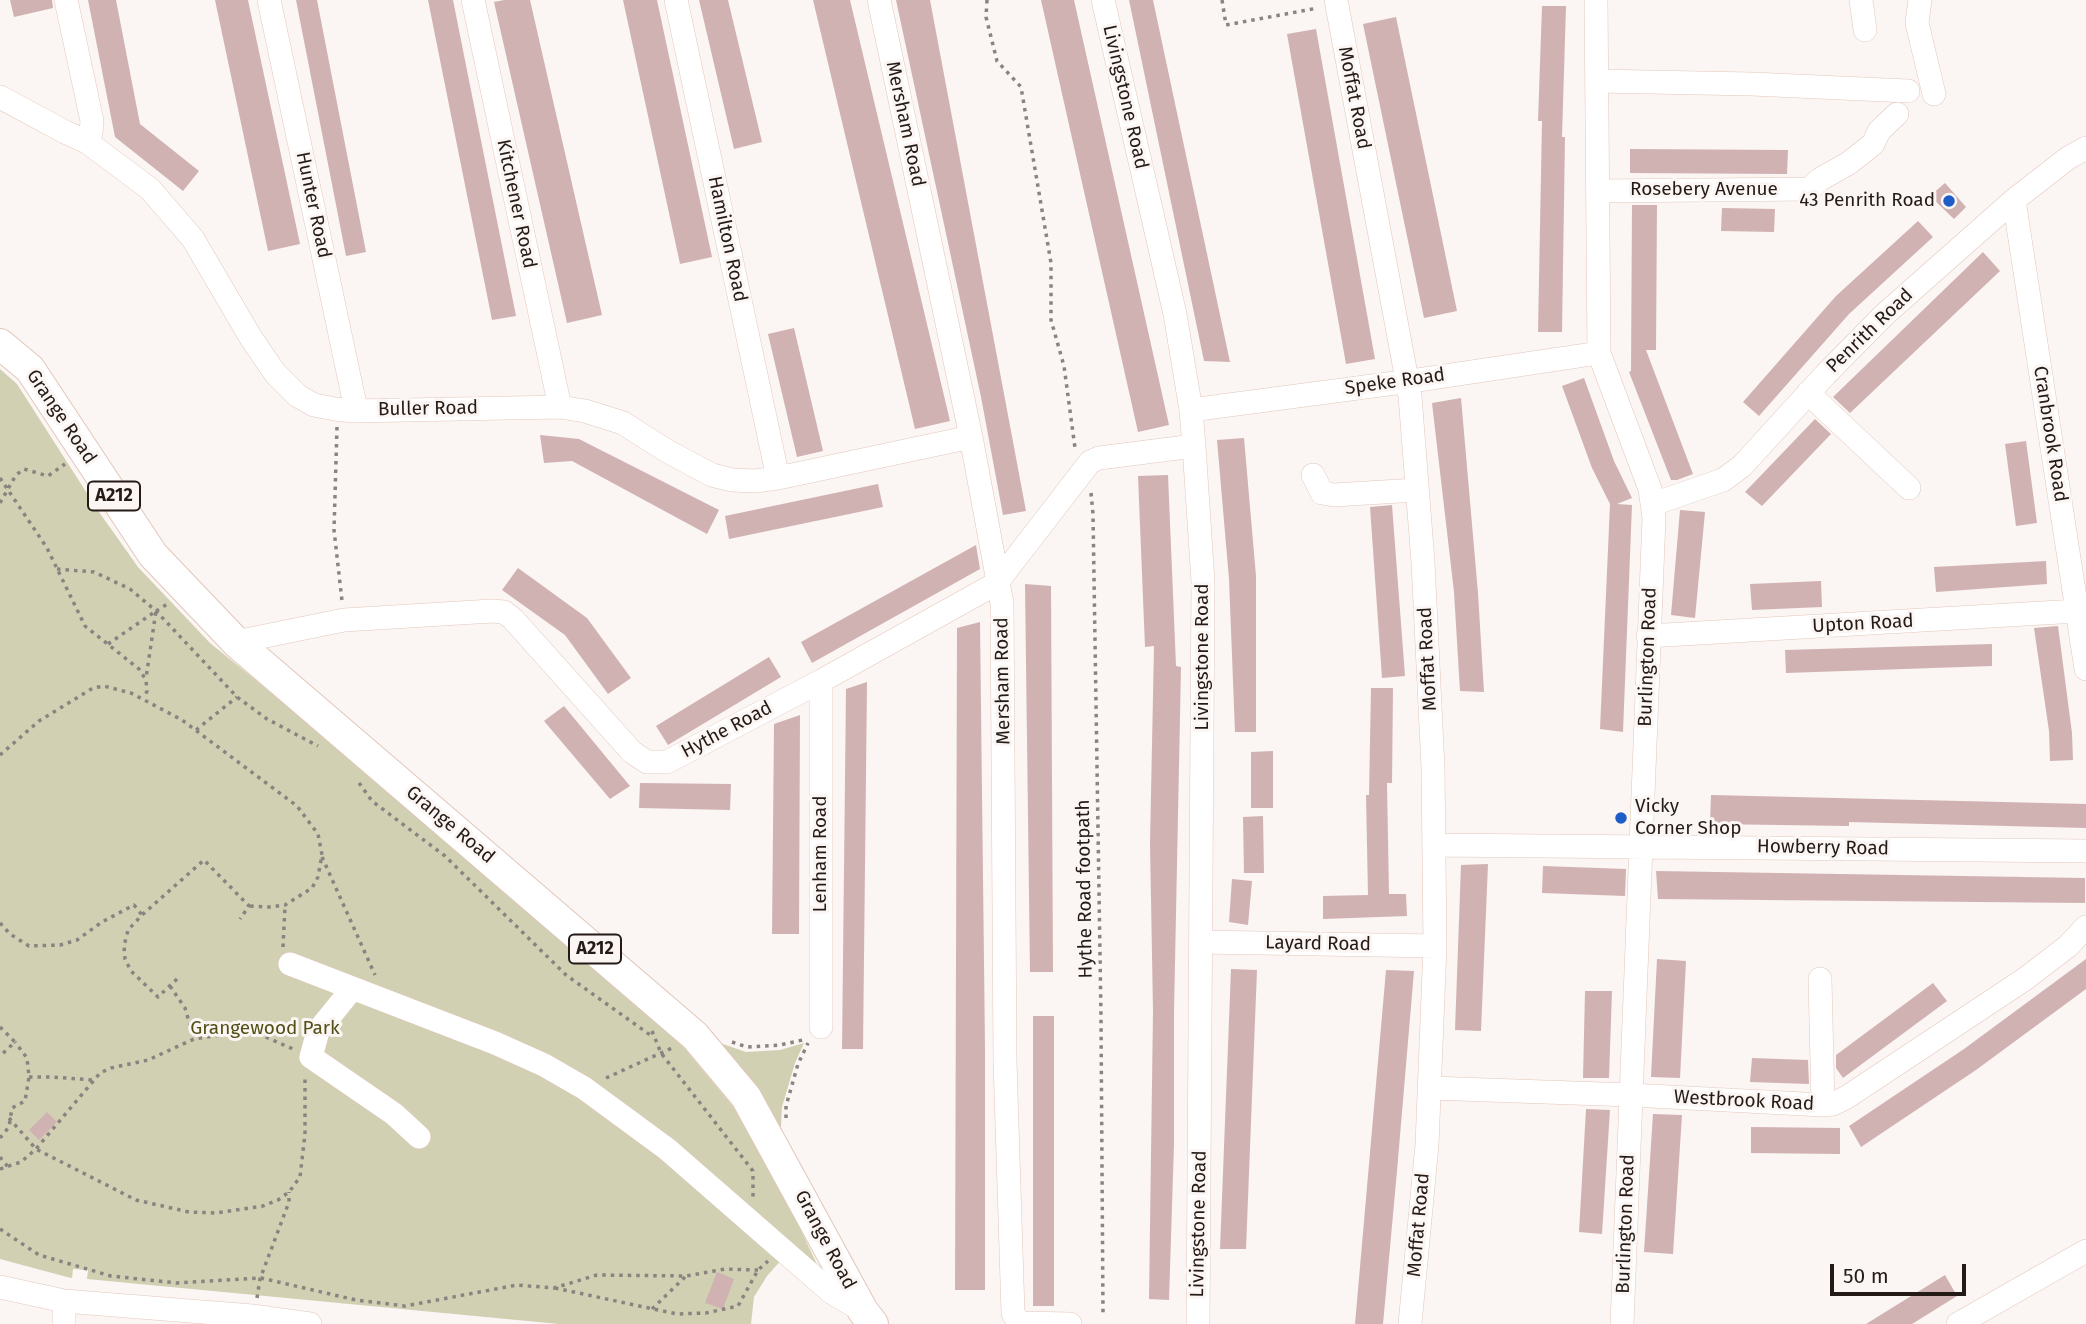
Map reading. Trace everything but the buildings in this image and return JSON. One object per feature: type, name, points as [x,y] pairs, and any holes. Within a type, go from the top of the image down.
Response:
[{"type":"main road","name":"Grange Road","points":[[0,344],[30,369],[153,555],[236,642],[695,1036],[746,1097],[867,1319]]},
{"type":"street","points":[[66,0],[92,121],[87,142]]},
{"type":"street","name":"Hunter Road","points":[[269,0],[354,400],[346,410]]},
{"type":"street","name":"Kitchener Road","points":[[474,0],[560,407]]},
{"type":"street","name":"Hamilton Road","points":[[676,0],[778,478]]},
{"type":"street","name":"Mersham Road","points":[[879,0],[971,437],[1002,603],[1005,1061],[1013,1313],[1017,1320],[1023,1323],[1070,1324]]},
{"type":"street","name":"Livingstone Road","points":[[1103,0],[1175,314],[1191,410],[1194,446],[1203,582],[1198,1324]]},
{"type":"street","name":"Burlington Road","points":[[1596,0],[1599,353],[1647,480],[1653,504],[1622,1324]]},
{"type":"street","points":[[1861,0],[1865,30]]},
{"type":"street","points":[[1920,0],[1917,23],[1934,94]]},
{"type":"street","name":"Moffat Road","points":[[1336,2],[1407,380],[1423,562],[1430,699],[1435,946],[1430,1088],[1410,1324]]},
{"type":"street","points":[[1597,81],[1752,84],[1908,92]]},
{"type":"street","name":"Buller Road","points":[[0,97],[87,142],[150,189],[193,239],[251,338],[287,385],[298,396],[314,405],[346,410],[560,407],[604,415],[623,423],[712,475],[732,480],[778,478],[971,437]]},
{"type":"street","name":"Rosebery Avenue","points":[[1599,191],[1810,189],[1873,144],[1880,131],[1897,114]]},
{"type":"street","name":"Penrith Road","points":[[1653,504],[1715,483],[1733,474],[1884,315],[2014,200],[2068,158],[2086,148]]},
{"type":"street","name":"Cranbrook Road","points":[[2014,200],[2086,669]]},
{"type":"street","name":"Speke Road","points":[[1191,410],[1599,353]]},
{"type":"street","points":[[1808,393],[1909,488]]},
{"type":"street","points":[[1086,466],[1099,458],[1194,446]]},
{"type":"street","name":"Hythe Road","points":[[236,642],[344,620],[504,612],[632,752],[647,762],[667,762],[982,593],[999,580],[1086,466]]},
{"type":"street","points":[[1313,475],[1322,493],[1334,495],[1416,490]]},
{"type":"street","name":"Upton Road","points":[[1648,636],[2077,611]]},
{"type":"street","name":"Lenham Road","points":[[821,681],[821,1027]]},
{"type":"street","name":"Howberry Road","points":[[1434,845],[2086,850]]},
{"type":"street","name":"Westbrook Road","points":[[1430,1088],[1823,1105],[1847,1097],[1986,1006],[2051,960],[2086,927]]},
{"type":"street","name":"Layard Road","points":[[1201,942],[1435,946]]},
{"type":"street","points":[[290,964],[525,1056],[584,1088],[667,1149],[831,1292],[867,1319]]},
{"type":"street","points":[[1820,979],[1823,1105]]},
{"type":"street","points":[[352,989],[318,1031],[311,1057],[394,1114],[419,1137]]},
{"type":"street","points":[[1958,1324],[2086,1251]]},
{"type":"street","points":[[0,1287],[64,1301],[253,1316],[310,1324]]},
{"type":"street","points":[[64,1301],[64,1324]]},
{"type":"path","name":"Hythe Road footpath","points":[[987,0],[986,17],[997,61],[1021,87],[1051,263],[1051,320],[1064,366],[1075,448],[1089,474],[1093,514],[1103,1314]]},
{"type":"path","points":[[1222,0],[1226,25],[1336,2]]},
{"type":"path","points":[[344,620],[334,530],[346,410]]},
{"type":"path","points":[[0,503],[16,475],[24,469],[48,476],[68,462]]},
{"type":"path","points":[[0,478],[47,548],[85,626],[139,669],[146,680]]},
{"type":"path","points":[[57,569],[94,572],[130,589],[156,611]]},
{"type":"path","points":[[108,644],[156,611]]},
{"type":"path","points":[[144,698],[156,611]]},
{"type":"path","points":[[0,755],[39,721],[93,688],[104,687],[144,698],[196,730],[296,806],[317,834],[321,855],[387,1002]]},
{"type":"path","points":[[196,730],[237,697]]},
{"type":"path","points":[[359,783],[372,801],[445,856],[566,975],[655,1038]]},
{"type":"path","points":[[177,979],[158,997],[131,971],[125,959],[124,946],[128,930],[204,860],[249,906],[269,907],[285,905],[312,888],[318,877],[321,855]]},
{"type":"path","points":[[172,880],[176,885]]},
{"type":"path","points":[[0,923],[10,934],[29,946],[60,945],[77,940],[102,922],[134,905],[142,915]]},
{"type":"path","points":[[285,905],[283,955],[290,964]]},
{"type":"path","points":[[240,919],[249,906]]},
{"type":"path","points":[[170,986],[186,1008],[194,1039]]},
{"type":"path","points":[[0,1027],[27,1058],[29,1077],[25,1101],[12,1108],[9,1127],[0,1138]]},
{"type":"path","points":[[0,1169],[21,1163],[36,1149],[93,1080],[111,1068],[148,1059],[194,1039],[221,1035],[259,1034],[311,1057],[305,1077],[300,1177],[289,1192],[262,1206],[216,1213],[189,1212],[136,1200],[36,1149],[9,1118]]},
{"type":"path","points":[[584,1088],[695,1036],[716,1037],[747,1047],[780,1045],[810,1039],[798,1064],[786,1106],[785,1149],[781,1158]]},
{"type":"path","points":[[0,1056],[15,1042]]},
{"type":"path","points":[[661,1053],[753,1171],[752,1222]]},
{"type":"path","points":[[29,1077],[93,1080]]},
{"type":"path","points":[[0,1157],[8,1167]]},
{"type":"path","points":[[258,1295],[261,1278],[289,1202],[289,1192]]},
{"type":"path","points":[[0,1229],[39,1255],[111,1276],[177,1283],[261,1278],[356,1300],[405,1307],[517,1285],[554,1288],[677,1314],[706,1313],[738,1306],[758,1270],[782,1247]]},
{"type":"path","points":[[554,1288],[597,1275],[686,1276],[725,1269],[758,1270]]},
{"type":"path","points":[[652,1309],[686,1276]]},
{"type":"green space","name":"Grangewood Park","points":[[0,369],[17,384],[99,512],[138,567],[210,643],[634,986],[756,1134],[821,1273],[783,1258],[754,1297],[751,1324],[559,1324],[87,1279],[88,1270],[73,1269],[72,1278],[0,1259]]},
{"type":"green space","points":[[720,1043],[746,1052],[780,1050],[804,1043],[782,1107],[780,1143]]},
{"type":"place","name":"43 Penrith Road","points":[[1949,201]]},
{"type":"place","name":"Vicky Corner Shop","points":[[1621,818]]}]
